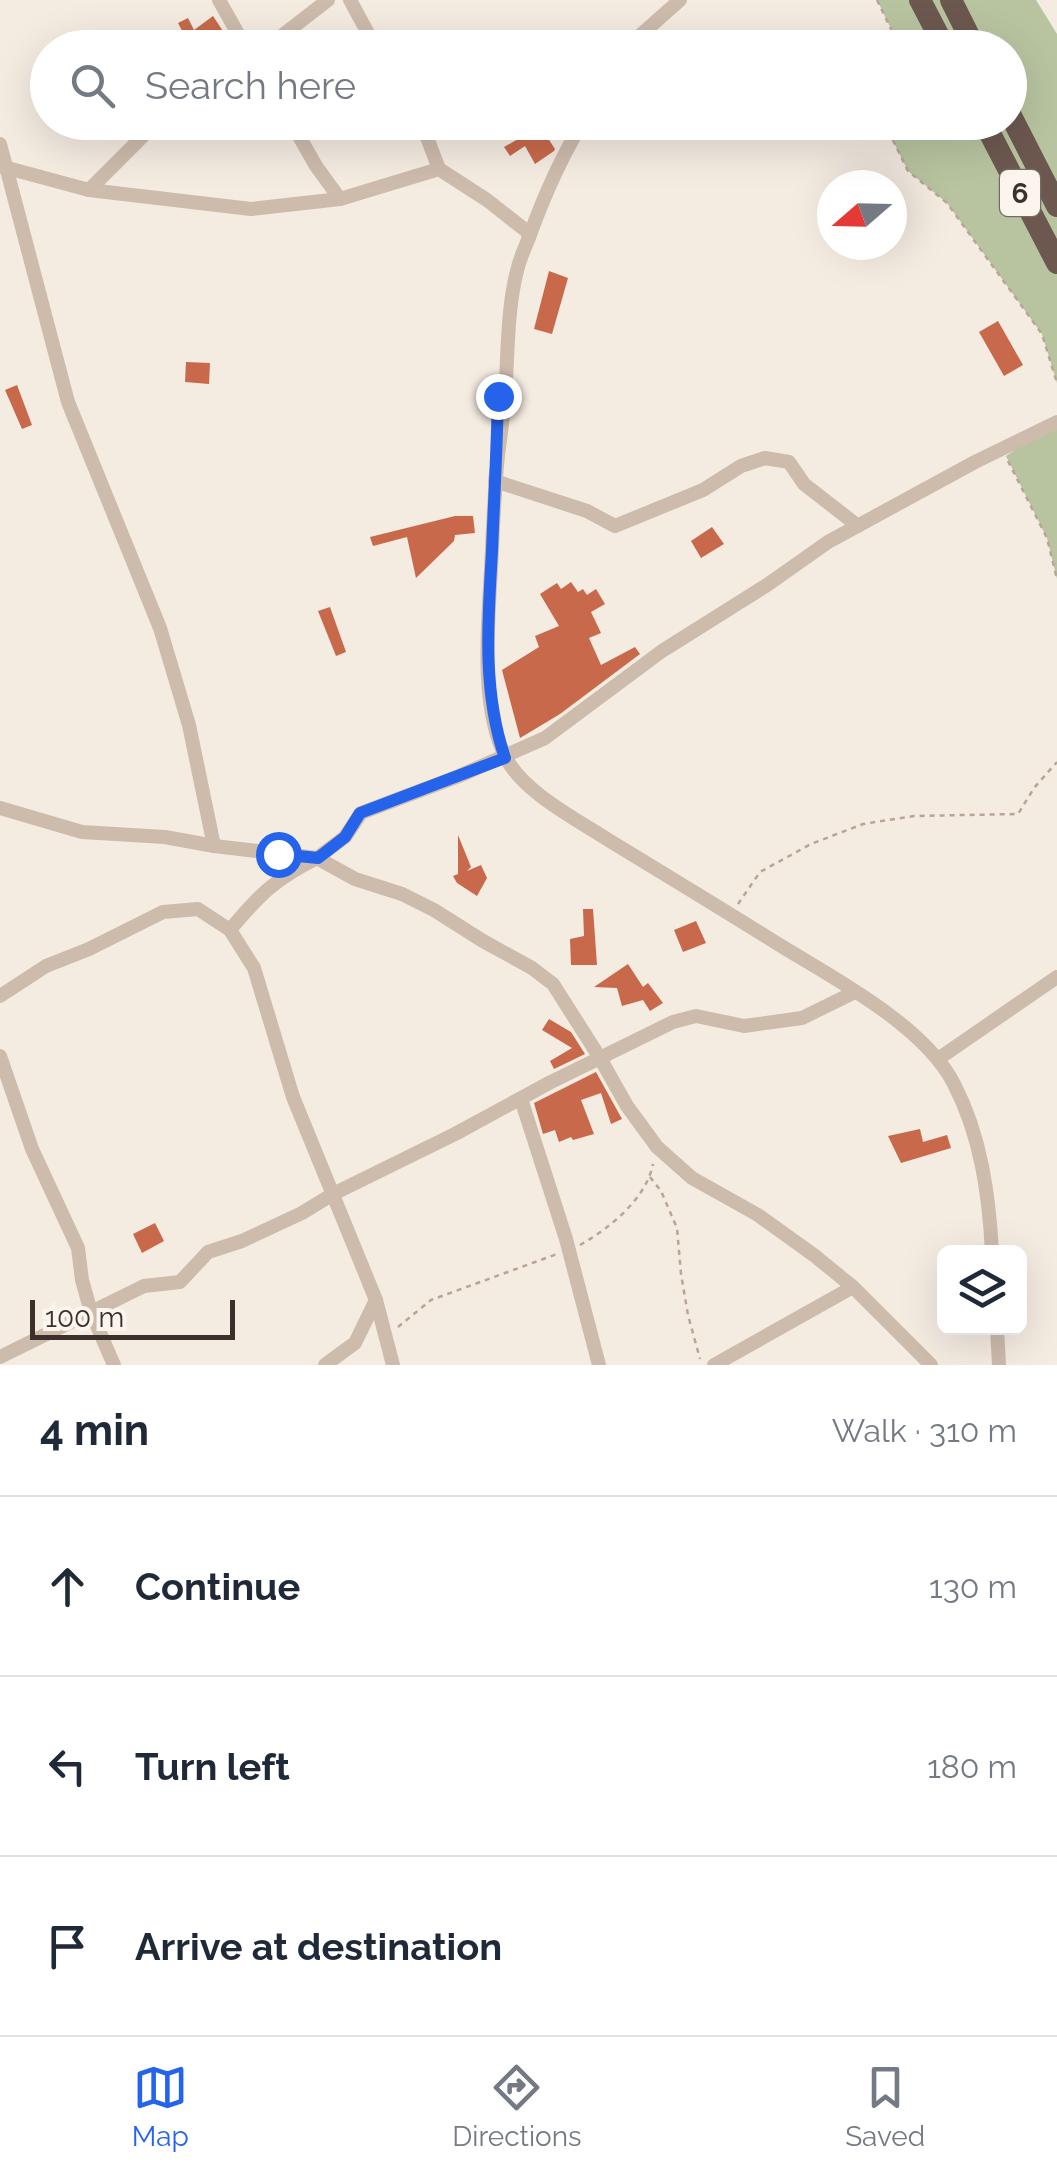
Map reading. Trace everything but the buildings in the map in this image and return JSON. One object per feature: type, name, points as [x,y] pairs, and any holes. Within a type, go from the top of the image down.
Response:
[{"type":"highway","points":[[920,0],[936,30]]},
{"type":"highway","points":[[951,0],[966,30]]},
{"type":"highway","name":"6","points":[[993,140],[1057,263]]},
{"type":"highway","name":"6","points":[[1023,140],[1057,206]]},
{"type":"street","points":[[219,0],[236,30]]},
{"type":"street","points":[[289,30],[328,0]]},
{"type":"street","points":[[350,0],[366,30]]},
{"type":"street","points":[[646,30],[680,0]]},
{"type":"street","points":[[89,190],[139,140]]},
{"type":"street","points":[[301,140],[340,199]]},
{"type":"street","points":[[428,140],[439,169],[529,232],[498,396],[488,653],[491,700],[505,758],[536,792],[856,992],[938,1059],[954,1082],[969,1119],[986,1183],[991,1245]]},
{"type":"street","points":[[495,481],[517,268],[548,188],[573,140]]},
{"type":"street","points":[[0,144],[68,402],[160,628],[190,725],[214,846]]},
{"type":"street","points":[[3,166],[89,190],[252,209],[340,199],[439,169]]},
{"type":"street","points":[[230,930],[260,894],[345,837],[360,813],[505,758],[545,738],[662,651],[828,542],[1057,422]]},
{"type":"street","points":[[495,481],[588,511],[615,526],[704,490],[741,466],[765,458],[789,462],[804,484],[858,526]]},
{"type":"street","points":[[0,808],[82,832],[165,837],[318,858],[354,879],[402,894],[434,910],[532,968],[552,984],[657,1147],[692,1178],[758,1215],[815,1256],[853,1287],[931,1365]]},
{"type":"street","points":[[0,996],[46,966],[163,912],[198,910],[230,930],[254,968],[293,1097],[376,1300],[394,1365]]},
{"type":"street","points":[[938,1059],[1057,977]]},
{"type":"street","points":[[0,1357],[144,1286],[180,1282],[208,1252],[302,1214],[334,1194],[672,1022],[696,1016],[744,1026],[802,1018],[856,992]]},
{"type":"street","points":[[0,1056],[32,1149],[78,1248],[91,1312],[114,1365]]},
{"type":"street","points":[[521,1099],[566,1240],[599,1365]]},
{"type":"street","points":[[714,1365],[853,1287]]},
{"type":"street","points":[[325,1365],[355,1342],[376,1300]]},
{"type":"street","points":[[997,1335],[999,1365]]},
{"type":"path","points":[[877,0],[891,30]]},
{"type":"path","points":[[893,140],[908,171],[946,203],[1042,334],[1057,383]]},
{"type":"path","points":[[1006,456],[1047,538],[1057,580]]},
{"type":"path","points":[[732,914],[760,872],[811,844],[863,824],[914,816],[1018,814],[1057,762]]},
{"type":"path","points":[[385,1338],[431,1300],[558,1254],[566,1240],[582,1245],[624,1214],[650,1177],[657,1147]]},
{"type":"path","points":[[650,1177],[661,1191],[677,1228],[680,1274],[701,1365]]},
{"type":"green space","points":[[877,0],[1036,0],[1057,34],[1057,383],[1042,334],[947,203],[908,171],[892,140],[1027,140],[1027,30],[892,30]]},
{"type":"green space","points":[[1057,422],[1057,579],[1047,538],[1006,456]]},
{"type":"route","points":[[278,854],[318,858],[345,837],[360,813],[505,758],[491,700],[488,653],[498,396]]}]
